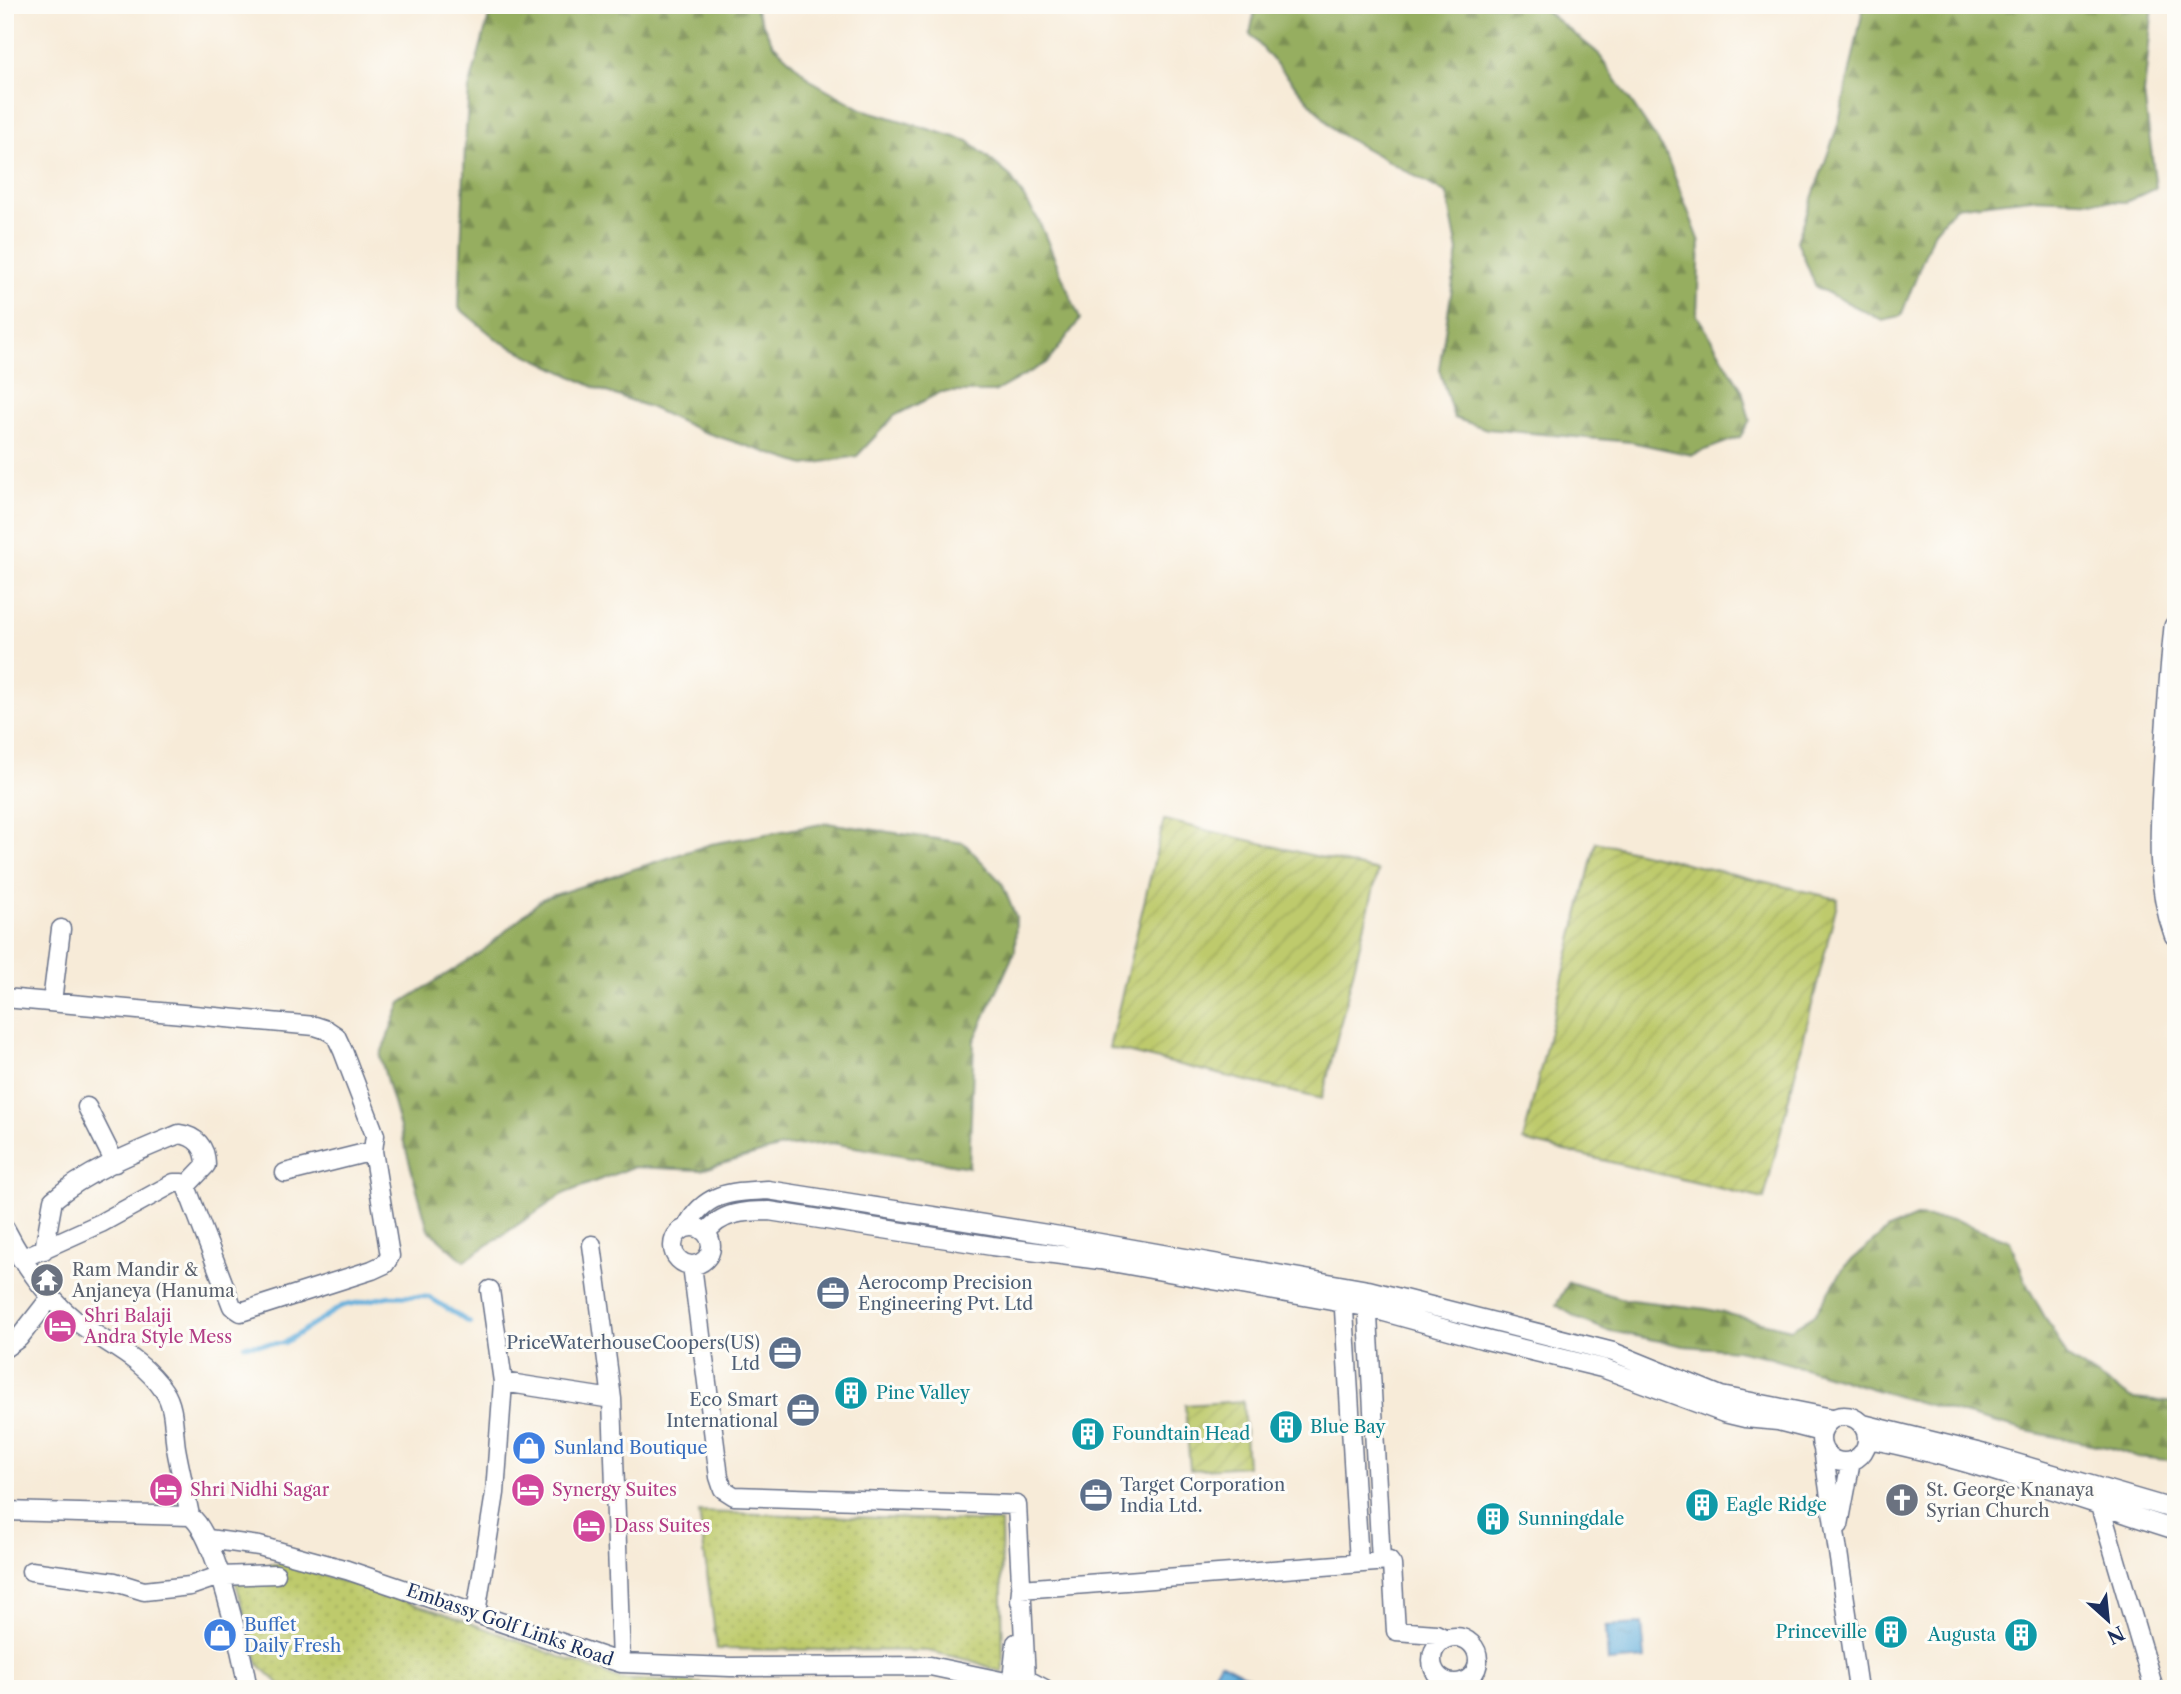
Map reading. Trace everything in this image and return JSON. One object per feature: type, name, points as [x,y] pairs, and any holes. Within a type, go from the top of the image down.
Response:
[{"type":"main road","points":[[2176,627],[2170,682],[2163,879],[2169,916],[2176,934]]},
{"type":"street","points":[[52,1002],[61,929]]},
{"type":"street","points":[[5,998],[315,1026],[336,1036],[375,1135],[373,1151],[390,1256],[385,1264],[372,1270],[241,1312],[232,1306],[186,1186],[174,1183],[101,1223],[21,1259]]},
{"type":"street","points":[[87,1107],[115,1163]]},
{"type":"street","points":[[44,1250],[52,1200],[63,1191],[115,1163],[179,1134],[188,1135],[200,1143],[206,1155],[205,1165],[186,1186]]},
{"type":"street","points":[[285,1173],[373,1151]]},
{"type":"street","points":[[686,1228],[696,1228],[706,1233],[709,1238],[710,1250],[704,1260],[692,1265],[677,1258],[673,1246],[676,1235],[686,1228],[692,1215],[702,1205],[718,1196],[740,1191],[768,1190],[1060,1236],[1367,1298],[1613,1352],[1721,1396],[1825,1433]]},
{"type":"street","points":[[706,1233],[718,1220],[730,1214],[769,1211],[1100,1260],[1297,1293],[1343,1294]]},
{"type":"street","points":[[5,1228],[21,1259],[51,1297],[76,1321],[133,1358],[163,1390],[171,1405],[176,1449],[190,1516],[200,1525],[208,1539],[242,1653],[248,1689]]},
{"type":"street","points":[[592,1245],[612,1399],[621,1663]]},
{"type":"street","points":[[692,1265],[719,1477],[727,1493],[734,1496],[1017,1505],[1021,1589],[1015,1683]]},
{"type":"street","points":[[476,1613],[495,1493],[503,1382],[490,1290]]},
{"type":"street","points":[[1343,1294],[1360,1562]]},
{"type":"street","points":[[5,1348],[19,1338],[51,1297]]},
{"type":"street","points":[[1367,1298],[1381,1561]]},
{"type":"street","points":[[503,1382],[612,1399]]},
{"type":"street","points":[[1825,1433],[1849,1415],[1865,1431],[2176,1530]]},
{"type":"street","points":[[1825,1433],[1835,1460],[1851,1461],[1863,1453],[1865,1431]]},
{"type":"street","points":[[1865,1431],[1985,1454],[2176,1510]]},
{"type":"street","points":[[1825,1433],[1858,1689]]},
{"type":"street","points":[[1837,1539],[1851,1461]]},
{"type":"street","points":[[2100,1506],[2154,1689]]},
{"type":"street","points":[[5,1511],[190,1516]]},
{"type":"street","name":"Embassy Golf Links Road","points":[[208,1539],[259,1546],[301,1556],[621,1663],[731,1667],[930,1666],[1045,1689]]},
{"type":"street","points":[[1021,1589],[1389,1561],[1392,1564],[1396,1631],[1436,1634],[1446,1639]]},
{"type":"street","points":[[31,1571],[115,1582],[144,1591],[190,1586],[219,1576],[276,1574]]},
{"type":"street","points":[[1456,1637],[1466,1640],[1474,1646],[1478,1654],[1475,1672],[1460,1683],[1442,1684],[1432,1663],[1433,1653],[1446,1639],[1456,1637]]},
{"type":"green space","points":[[492,5],[753,5],[773,44],[812,81],[862,109],[968,141],[1010,176],[1039,221],[1080,319],[1048,362],[994,392],[941,392],[894,416],[857,456],[805,465],[701,431],[649,407],[598,389],[499,341],[459,308],[469,89]]},
{"type":"green space","points":[[1256,5],[1545,5],[1547,12],[1598,53],[1665,152],[1700,242],[1697,315],[1742,390],[1750,421],[1740,437],[1692,455],[1631,442],[1487,429],[1454,418],[1439,369],[1458,251],[1447,194],[1336,132],[1250,34]]},
{"type":"green space","points":[[1864,5],[2153,5],[2144,94],[2156,188],[2126,202],[2031,198],[1955,207],[1933,233],[1901,316],[1882,320],[1816,287],[1797,241],[1839,122]]},
{"type":"green space","points":[[1164,820],[1378,871],[1322,1099],[1109,1048]]},
{"type":"green space","points":[[827,823],[964,843],[1002,883],[1016,918],[1015,951],[974,1041],[969,1167],[832,1143],[781,1147],[701,1170],[633,1167],[565,1193],[464,1261],[428,1229],[380,1056],[401,1003],[483,951],[542,899],[711,844]]},
{"type":"green space","points":[[1596,842],[1838,899],[1764,1199],[1523,1141]]},
{"type":"green space","points":[[1916,1217],[1956,1220],[2010,1241],[2028,1287],[2068,1358],[2133,1399],[2176,1403],[2176,1461],[2137,1457],[2111,1448],[2026,1431],[1896,1396],[1764,1356],[1736,1350],[1684,1346],[1606,1330],[1579,1319],[1556,1305],[1569,1282],[1623,1299],[1707,1309],[1791,1329],[1815,1314],[1845,1266],[1888,1229]]},
{"type":"green space","points":[[1243,1401],[1247,1466],[1190,1470],[1185,1405]]},
{"type":"green space","points":[[699,1512],[1001,1522],[1003,1673],[973,1661],[928,1651],[717,1649]]},
{"type":"green space","points":[[284,1563],[452,1616],[619,1679],[816,1689],[285,1689],[259,1665],[232,1569]]},
{"type":"water","points":[[1642,1624],[1645,1659],[1608,1662],[1606,1626]]},
{"type":"water","points":[[1220,1662],[1268,1687],[1267,1689],[1236,1689],[1212,1676]]},
{"type":"waterway","points":[[244,1345],[284,1343],[342,1306],[390,1296],[429,1297],[470,1323]]},
{"type":"place","name":"Ram Mandir & Anjaneya (Hanuma","points":[[47,1280]]},
{"type":"place","name":"Aerocomp Precision Engineering Pvt. Ltd","points":[[833,1293]]},
{"type":"place","name":"Shri Balaji Andra Style Mess","points":[[60,1326]]},
{"type":"place","name":"PriceWaterhouseCoopers(US) Ltd","points":[[785,1353]]},
{"type":"place","name":"Pine Valley","points":[[851,1393]]},
{"type":"place","name":"Eco Smart International","points":[[803,1410]]},
{"type":"place","name":"Blue Bay","points":[[1286,1427]]},
{"type":"place","name":"Foundtain Head","points":[[1088,1434]]},
{"type":"place","name":"Sunland Boutique","points":[[529,1448]]},
{"type":"place","name":"Shri Nidhi Sagar","points":[[166,1490]]},
{"type":"place","name":"Synergy Suites","points":[[528,1490]]},
{"type":"place","name":"Target Corporation India Ltd.","points":[[1096,1495]]},
{"type":"place","name":"St. George Knanaya Syrian Church","points":[[1902,1500]]},
{"type":"place","name":"Eagle Ridge","points":[[1702,1505]]},
{"type":"place","name":"Sunningdale","points":[[1493,1519]]},
{"type":"place","name":"Dass Suites","points":[[589,1526]]},
{"type":"place","name":"Princeville","points":[[1891,1632]]},
{"type":"place","name":"Buffet Daily Fresh","points":[[220,1635]]},
{"type":"place","name":"Augusta","points":[[2021,1635]]}]
